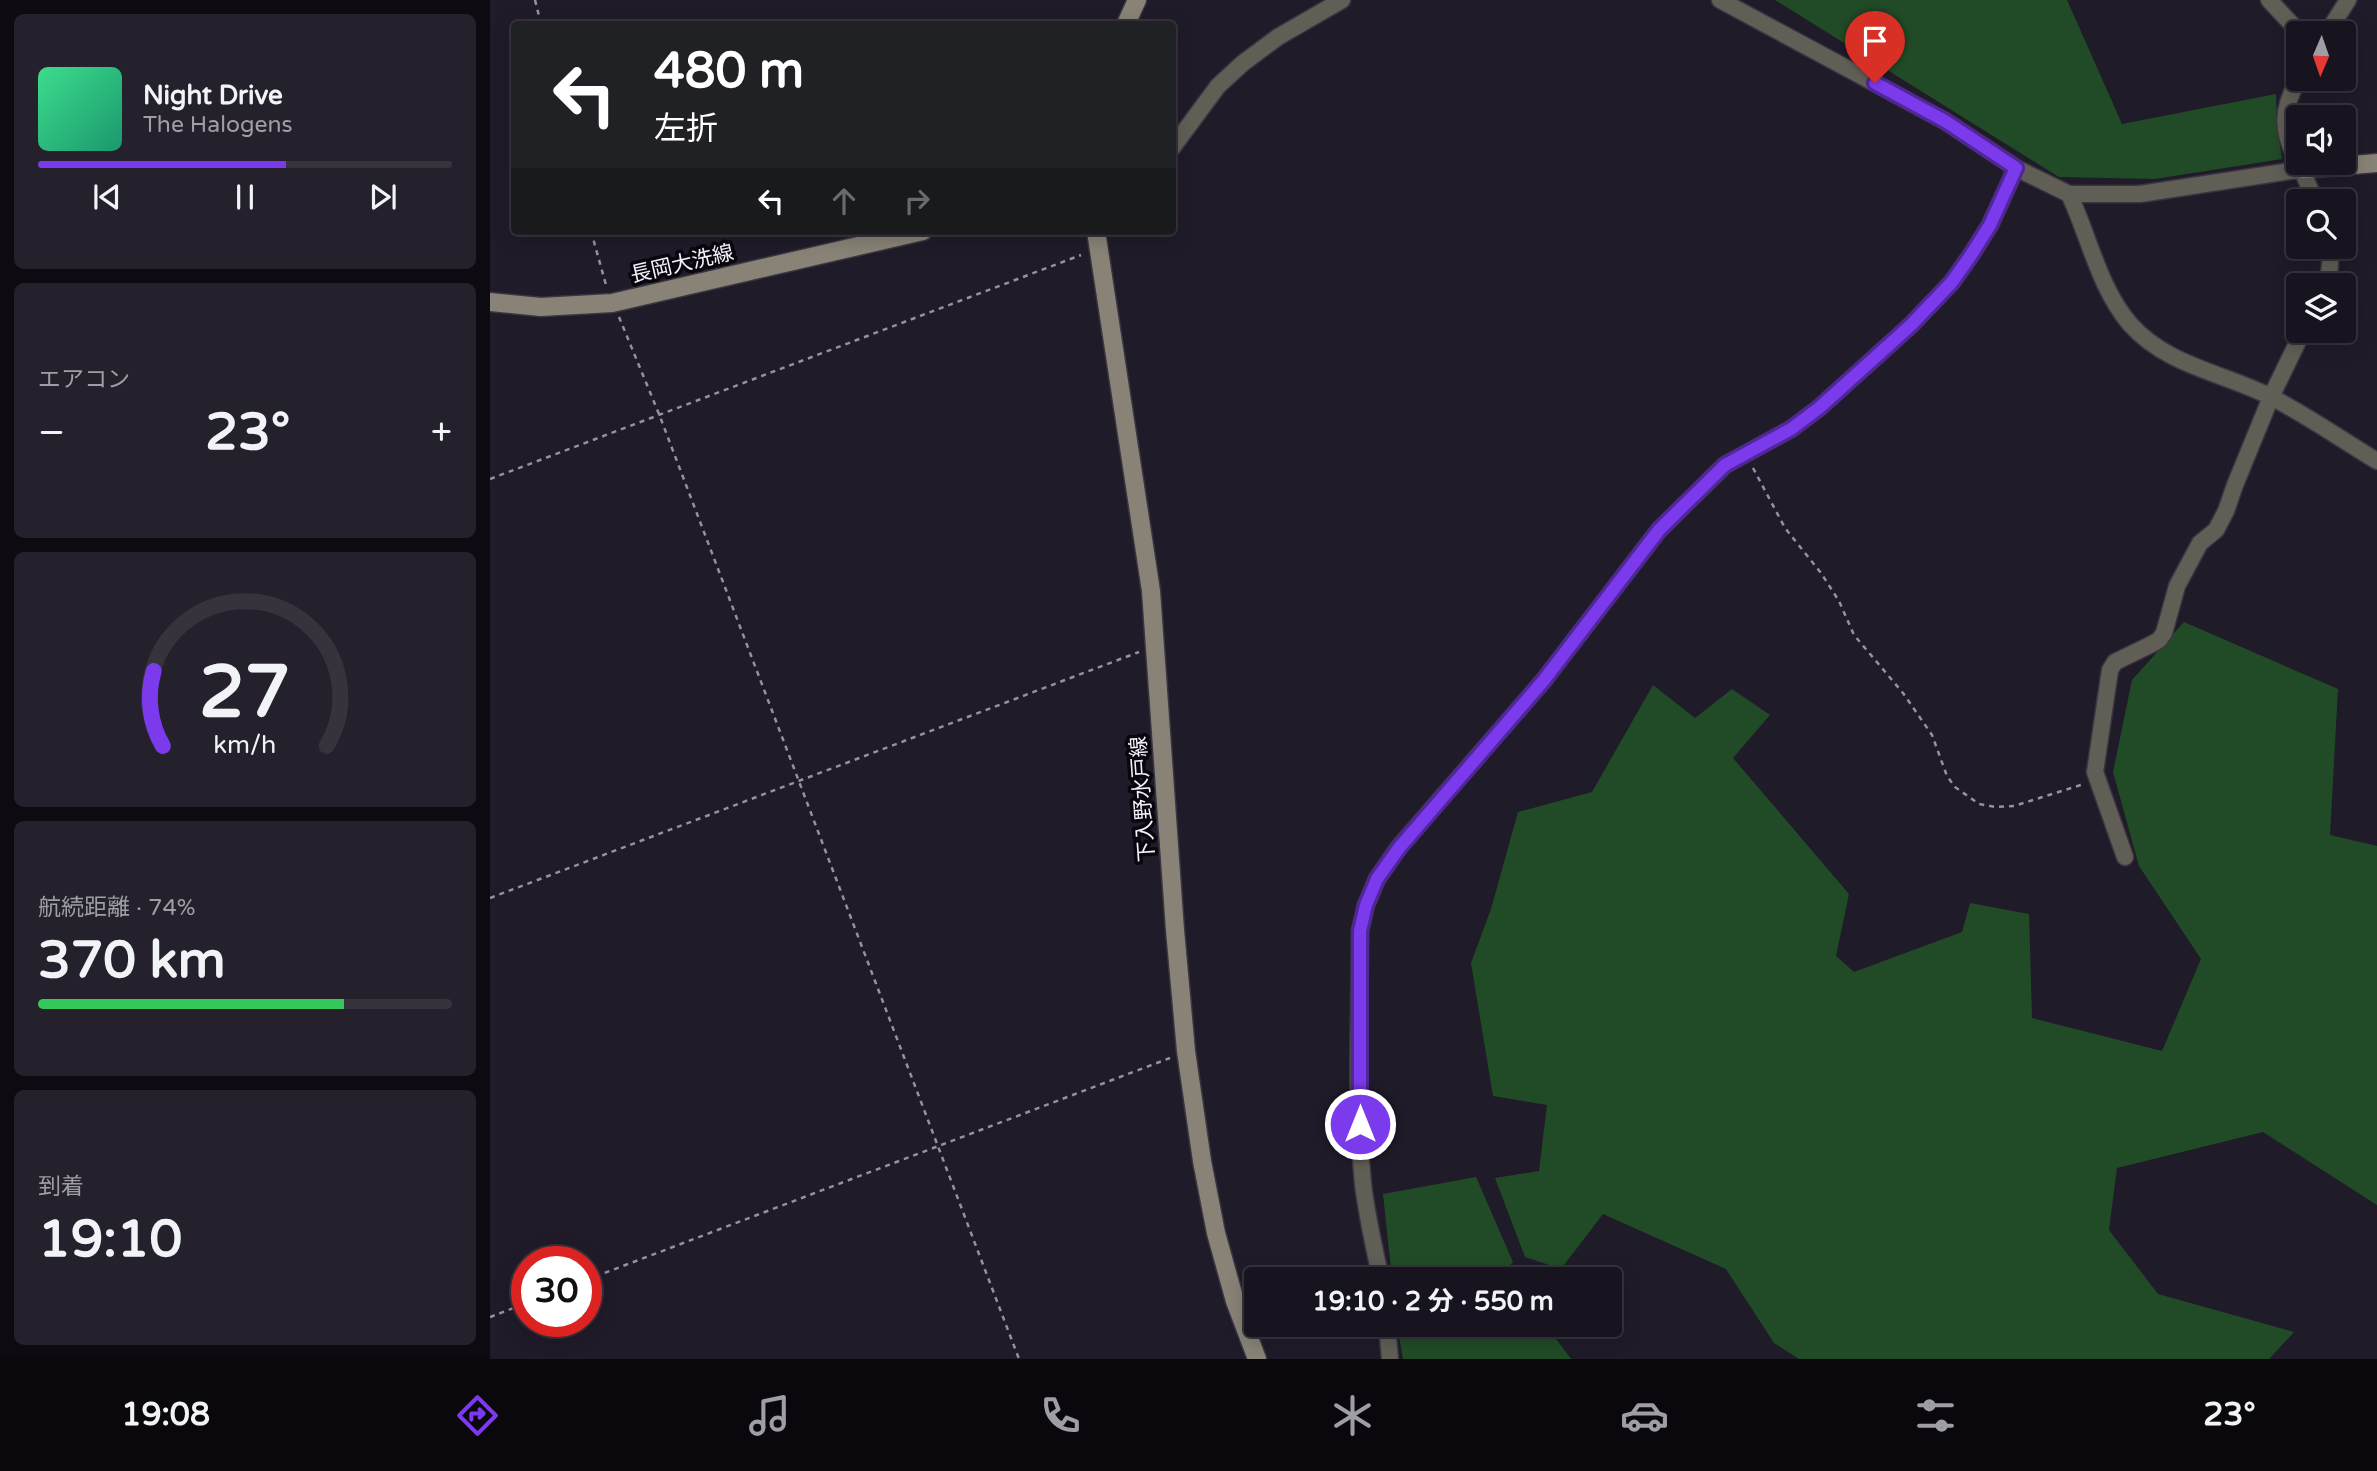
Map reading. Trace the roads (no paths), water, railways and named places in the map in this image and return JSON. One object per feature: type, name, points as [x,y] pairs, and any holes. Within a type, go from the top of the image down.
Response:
[{"type":"main road","points":[[1127,21],[1137,0]]},
{"type":"main road","points":[[2356,163],[2377,163]]},
{"type":"main road","name":"長岡大洗線","points":[[490,302],[541,307],[612,303],[906,235]]},
{"type":"main road","name":"下入野水戸線","points":[[1097,240],[1145,550],[1155,645],[1186,1051],[1202,1161],[1216,1233],[1235,1301],[1257,1359]]},
{"type":"street","points":[[1176,143],[1218,86],[1243,63],[1278,37],[1342,0]]},
{"type":"street","points":[[1720,0],[1945,121],[2016,168],[2069,194],[2140,194],[2286,167]]},
{"type":"street","points":[[2269,0],[2289,21]]},
{"type":"street","points":[[2335,21],[2348,0]]},
{"type":"street","points":[[2286,110],[2286,132]]},
{"type":"street","points":[[1378,1267],[1363,1183],[1360,1124],[1360,931],[1366,905],[1377,879],[1399,848],[1544,680],[1659,530],[1725,465],[1791,429],[1819,408],[1920,316],[1952,282],[1990,225],[2016,168]]},
{"type":"street","points":[[2069,194],[2102,275],[2115,301],[2137,331],[2163,352],[2271,397],[2377,461]]},
{"type":"street","points":[[2124,858],[2095,772],[2110,670],[2115,662],[2159,640],[2164,633],[2177,586],[2200,542],[2216,530],[2226,511],[2271,397],[2297,343]]},
{"type":"street","points":[[1388,1337],[1390,1359]]}]
